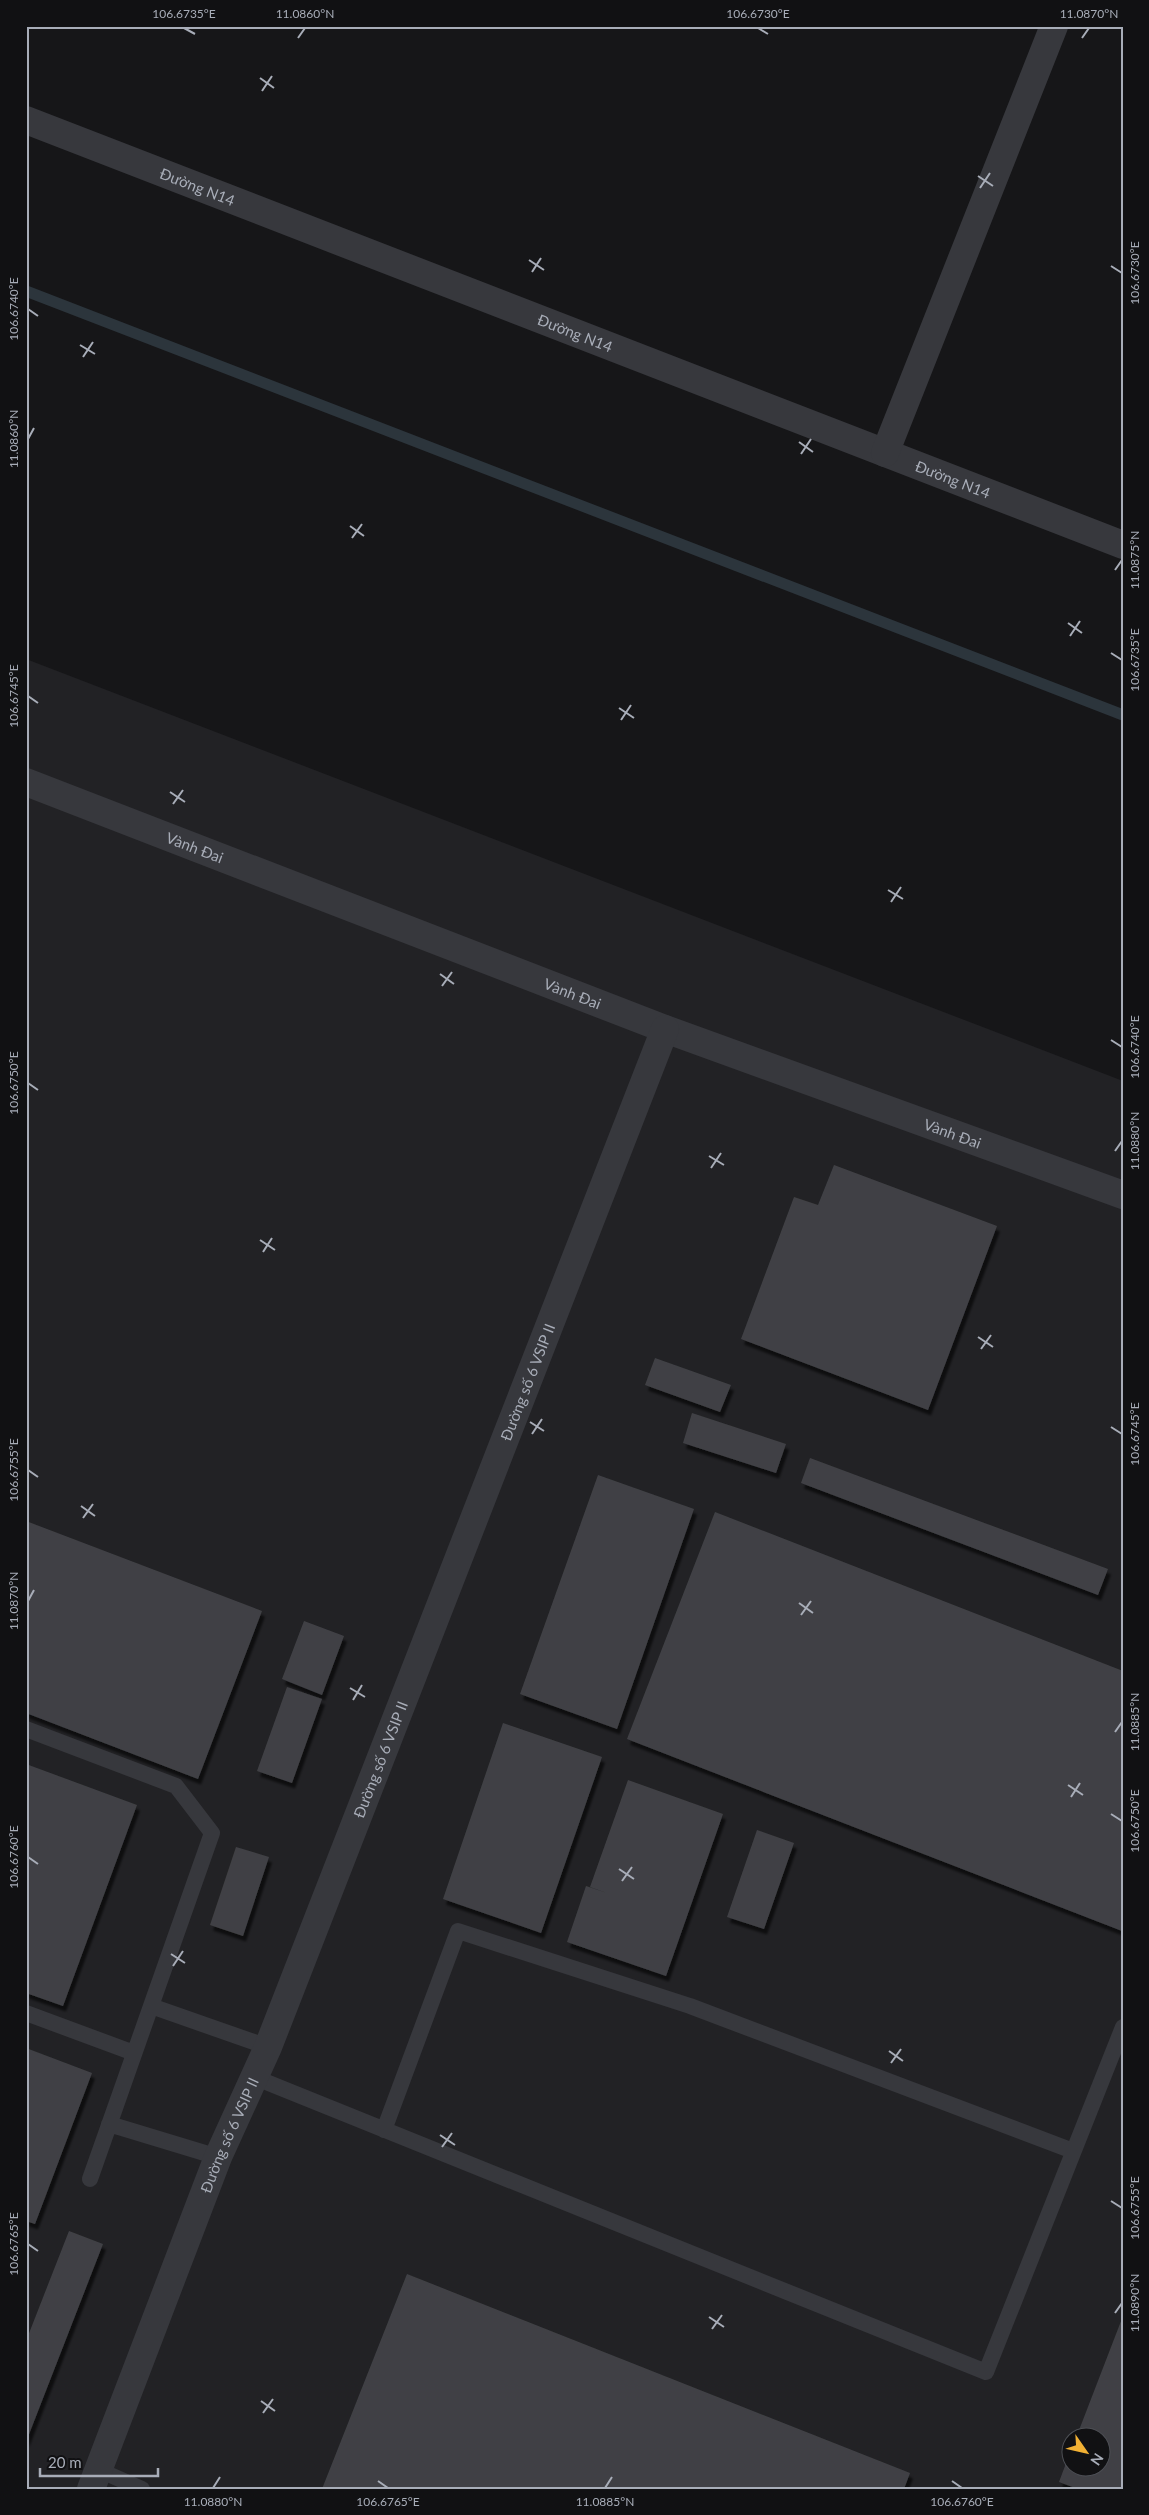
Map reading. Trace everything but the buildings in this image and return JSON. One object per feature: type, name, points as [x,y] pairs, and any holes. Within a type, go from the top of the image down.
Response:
[{"type":"street","points":[[885,453],[1054,26]]},
{"type":"street","name":"Đường N14","points":[[26,120],[1123,545]]},
{"type":"street","name":"Vành Đai","points":[[26,782],[665,1029],[1123,1194]]},
{"type":"street","name":"Đường số 6 VSIP II","points":[[95,2479],[218,2157],[256,2078],[665,1029]]},
{"type":"lane","points":[[26,1729],[176,1786],[212,1833],[90,2178]]},
{"type":"lane","points":[[384,2130],[458,1930],[690,2006],[1074,2151]]},
{"type":"lane","points":[[151,2006],[268,2047]]},
{"type":"lane","points":[[26,2013],[134,2053]]},
{"type":"lane","points":[[256,2078],[986,2372],[1123,2026]]},
{"type":"lane","points":[[109,2124],[218,2157]]},
{"type":"lane","points":[[95,2479],[142,2489]]},
{"type":"shaded area","points":[[26,659],[1123,1081],[1123,2489],[26,2489]]},
{"type":"waterway","points":[[26,291],[1123,715]]}]
